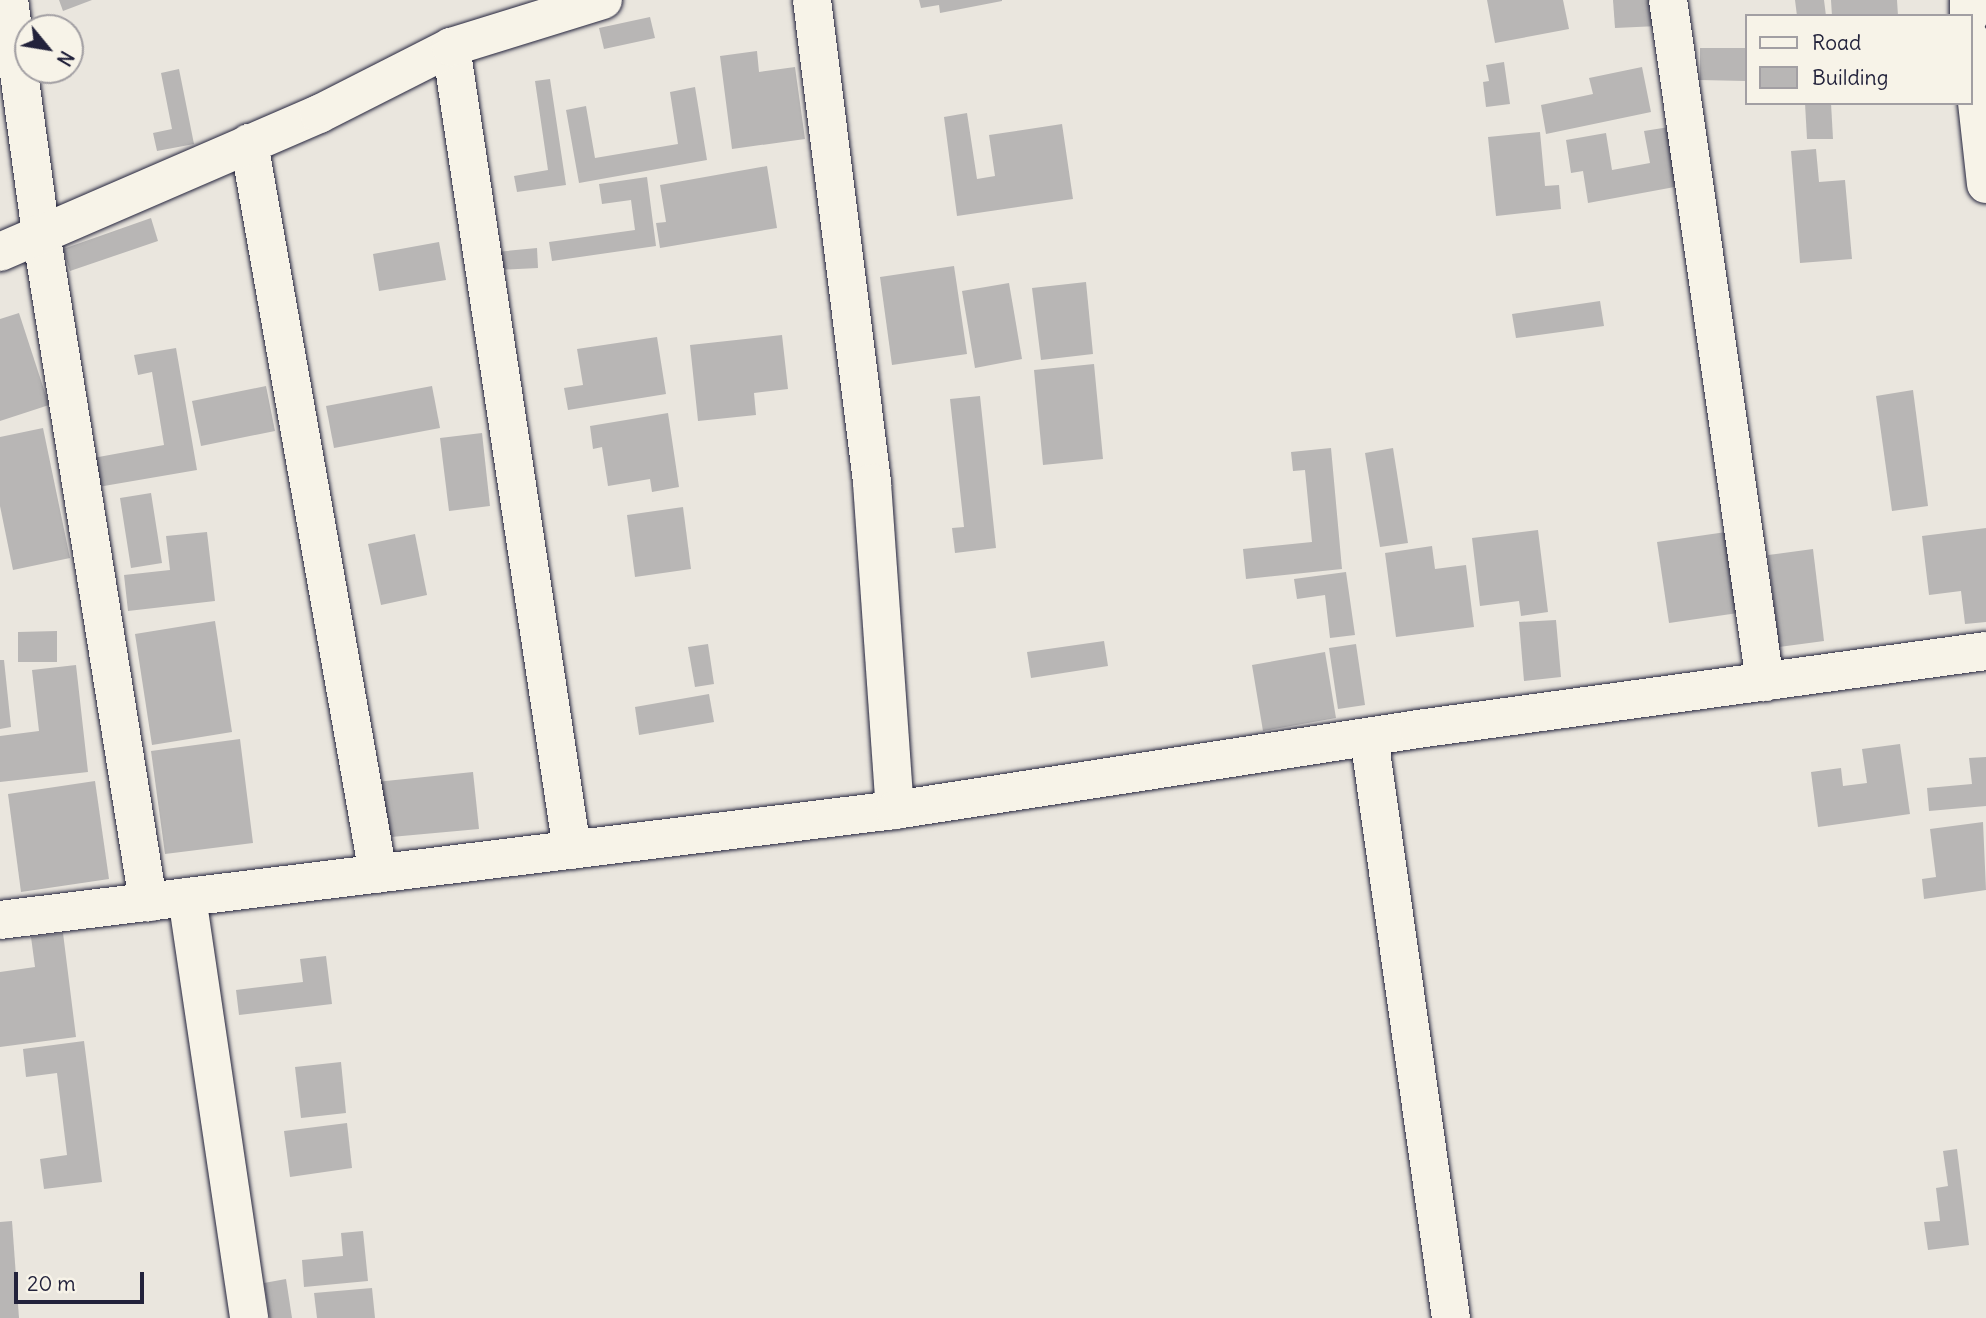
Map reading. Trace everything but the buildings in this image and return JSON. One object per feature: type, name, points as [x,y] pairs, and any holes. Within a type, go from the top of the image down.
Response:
[{"type":"street","points":[[9,0],[41,233],[148,902]]},
{"type":"street","points":[[0,253],[319,114],[451,47],[603,0]]},
{"type":"street","points":[[812,0],[872,483],[895,810]]},
{"type":"street","points":[[1668,0],[1765,682]]},
{"type":"street","points":[[451,47],[572,850]]},
{"type":"street","points":[[1972,56],[1986,184]]},
{"type":"street","points":[[249,143],[378,874]]},
{"type":"street","points":[[0,920],[895,810],[1369,737],[1986,651]]},
{"type":"street","points":[[1369,737],[1451,1318]]},
{"type":"street","points":[[187,897],[249,1318]]}]
